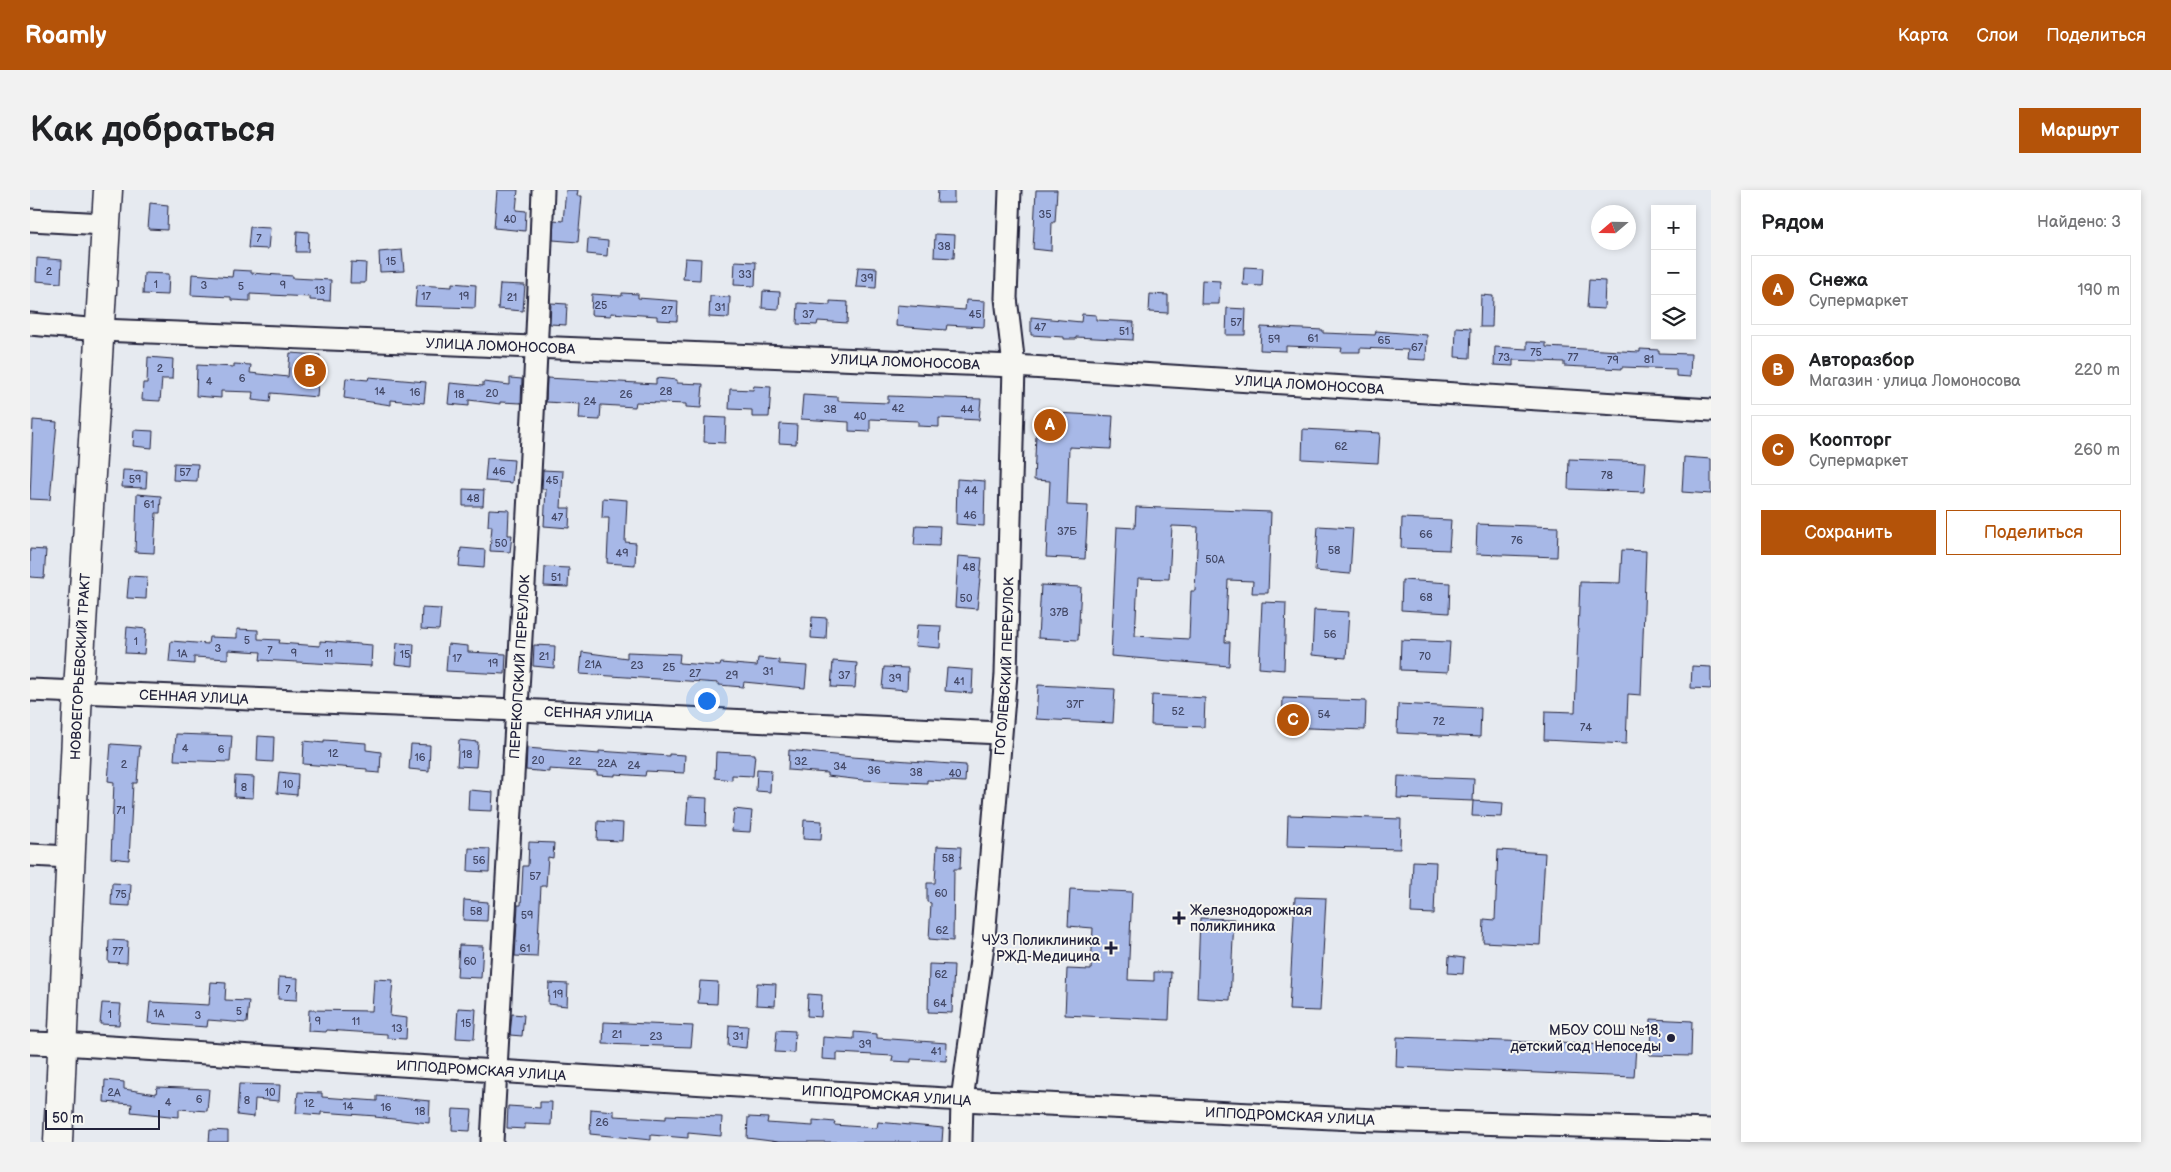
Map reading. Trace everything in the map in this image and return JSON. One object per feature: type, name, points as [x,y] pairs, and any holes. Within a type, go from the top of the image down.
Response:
[{"type":"main road","name":"НОВОЕГОРЬЕВСКИЙ ТРАКТ","points":[[58,1142],[78,691],[108,190]]},
{"type":"street","name":"ПЕРЕКОПСКИЙ ПЕРЕУЛОК","points":[[492,1142],[538,348],[543,190]]},
{"type":"street","name":"ГОГОЛЕВСКИЙ ПЕРЕУЛОК","points":[[961,1142],[962,1100],[984,938],[1006,674],[1014,366],[1006,298],[1010,190]]},
{"type":"street","points":[[30,220],[106,224]]},
{"type":"street","name":"УЛИЦА ЛОМОНОСОВА","points":[[30,324],[100,330],[1014,366],[1711,410]]},
{"type":"street","name":"СЕННАЯ УЛИЦА","points":[[30,690],[518,710],[1000,733]]},
{"type":"street","points":[[30,855],[70,856]]},
{"type":"street","name":"ИППОДРОМСКАЯ УЛИЦА","points":[[30,1043],[962,1100],[1375,1120],[1711,1130]]},
{"type":"building","points":[[497,190],[518,190],[516,210],[526,211],[525,231],[494,228]]},
{"type":"building","points":[[566,190],[578,190],[577,196],[582,196],[578,242],[553,240],[554,220],[563,221]]},
{"type":"building","points":[[938,190],[954,190],[954,203],[937,203]]},
{"type":"building","points":[[1036,190],[1057,190],[1055,222],[1052,222],[1051,251],[1033,249]]},
{"type":"building","points":[[150,203],[168,205],[167,230],[148,229]]},
{"type":"building","points":[[250,227],[270,228],[268,249],[248,248]]},
{"type":"building","points":[[297,231],[309,232],[308,252],[296,252]]},
{"type":"building","points":[[935,234],[955,235],[954,258],[934,257]]},
{"type":"building","points":[[588,239],[608,241],[607,256],[587,254]]},
{"type":"building","points":[[402,250],[404,271],[380,272],[379,252]]},
{"type":"building","points":[[37,258],[62,260],[61,283],[36,281]]},
{"type":"building","points":[[685,258],[701,259],[700,280],[683,279]]},
{"type":"building","points":[[735,261],[756,262],[755,286],[734,285]]},
{"type":"building","points":[[351,262],[366,263],[365,283],[350,283]]},
{"type":"building","points":[[858,267],[877,268],[876,288],[856,287]]},
{"type":"building","points":[[1244,267],[1263,268],[1262,286],[1243,285]]},
{"type":"building","points":[[233,270],[293,276],[293,278],[331,280],[330,301],[310,300],[310,297],[250,294],[250,301],[231,300],[231,297],[191,295],[192,274],[232,277]]},
{"type":"building","points":[[144,273],[169,274],[168,295],[143,294]]},
{"type":"building","points":[[1202,280],[1220,281],[1219,304],[1201,304]]},
{"type":"building","points":[[1589,280],[1605,281],[1604,309],[1587,308]]},
{"type":"building","points":[[452,283],[476,285],[475,308],[415,306],[417,285],[452,287]]},
{"type":"building","points":[[500,284],[525,285],[523,311],[498,309]]},
{"type":"building","points":[[763,291],[780,292],[779,309],[762,308]]},
{"type":"building","points":[[622,293],[638,294],[638,298],[678,301],[677,321],[657,320],[657,316],[611,313],[611,316],[591,315],[592,294],[622,296]]},
{"type":"building","points":[[1150,294],[1168,295],[1168,313],[1149,312]]},
{"type":"building","points":[[1481,295],[1493,296],[1492,327],[1480,327]]},
{"type":"building","points":[[710,296],[730,297],[729,318],[709,317]]},
{"type":"building","points":[[966,300],[985,301],[984,327],[947,325],[946,330],[896,326],[897,305],[965,310]]},
{"type":"building","points":[[830,301],[848,302],[847,323],[818,321],[817,325],[797,324],[798,303],[830,305]]},
{"type":"building","points":[[551,303],[567,304],[566,325],[550,324]]},
{"type":"building","points":[[1227,308],[1246,309],[1245,335],[1226,335]]},
{"type":"building","points":[[1082,314],[1096,315],[1096,320],[1134,322],[1133,340],[1076,337],[1076,339],[1064,339],[1064,337],[1031,335],[1031,317],[1081,322]]},
{"type":"building","points":[[1261,327],[1323,330],[1323,333],[1375,335],[1376,331],[1427,335],[1426,360],[1407,359],[1408,350],[1360,348],[1360,352],[1341,352],[1342,348],[1286,346],[1286,351],[1260,350]]},
{"type":"building","points":[[1456,327],[1471,328],[1470,358],[1455,357]]},
{"type":"building","points":[[1527,342],[1546,343],[1546,347],[1640,352],[1640,349],[1659,350],[1659,353],[1691,354],[1690,377],[1676,376],[1676,369],[1564,366],[1564,362],[1513,360],[1513,366],[1494,365],[1495,347],[1527,349]]},
{"type":"building","points":[[290,353],[320,355],[317,397],[271,393],[270,402],[252,400],[253,392],[221,391],[221,398],[196,396],[197,365],[234,367],[234,364],[251,365],[250,373],[288,377]]},
{"type":"building","points":[[148,357],[173,359],[172,379],[162,379],[160,401],[142,400],[143,383],[147,383]]},
{"type":"building","points":[[369,377],[426,382],[424,403],[391,400],[391,405],[344,398],[346,378],[368,380]]},
{"type":"building","points":[[510,378],[522,379],[521,403],[500,402],[500,404],[469,400],[469,406],[448,404],[450,383],[483,386],[483,382],[510,385]]},
{"type":"building","points":[[547,378],[656,384],[656,378],[677,380],[677,383],[703,384],[701,408],[686,407],[686,404],[636,402],[635,407],[601,405],[600,420],[579,419],[580,404],[546,402]]},
{"type":"building","points":[[754,386],[771,387],[769,417],[752,417],[752,410],[729,409],[730,389],[753,390]]},
{"type":"building","points":[[803,395],[838,397],[838,401],[888,403],[888,396],[981,399],[979,420],[939,418],[939,427],[918,426],[918,421],[870,419],[870,432],[849,431],[849,422],[801,419]]},
{"type":"building","points":[[1037,412],[1113,416],[1111,449],[1069,447],[1067,505],[1088,506],[1085,559],[1046,557],[1050,481],[1034,480]]},
{"type":"building","points":[[705,417],[726,418],[725,443],[704,442]]},
{"type":"building","points":[[33,420],[57,422],[50,500],[30,499]]},
{"type":"building","points":[[780,424],[797,425],[796,444],[779,443]]},
{"type":"building","points":[[1303,429],[1380,433],[1378,463],[1302,459]]},
{"type":"building","points":[[134,430],[153,431],[152,448],[133,446]]},
{"type":"building","points":[[1684,457],[1711,459],[1711,494],[1682,492]]},
{"type":"building","points":[[487,458],[514,460],[512,483],[485,481]]},
{"type":"building","points":[[1569,459],[1646,462],[1644,492],[1568,489]]},
{"type":"building","points":[[174,463],[198,464],[197,481],[173,480]]},
{"type":"building","points":[[123,470],[147,471],[146,488],[122,487]]},
{"type":"building","points":[[543,470],[563,471],[561,508],[570,508],[569,528],[544,526],[546,489],[542,489]]},
{"type":"building","points":[[957,479],[985,481],[984,526],[956,524]]},
{"type":"building","points":[[463,489],[484,490],[483,506],[463,506]]},
{"type":"building","points":[[137,494],[161,496],[160,513],[156,513],[154,553],[135,552]]},
{"type":"building","points":[[603,498],[627,500],[625,542],[636,543],[635,565],[607,563],[609,518],[602,518]]},
{"type":"building","points":[[1136,507],[1271,512],[1268,593],[1252,593],[1253,581],[1228,580],[1225,642],[1230,642],[1229,666],[1111,656],[1117,527],[1135,528]],"holes":[[[1172,526],[1198,527],[1195,591],[1191,591],[1189,639],[1135,636],[1138,578],[1169,579]]]},
{"type":"building","points":[[489,509],[509,510],[508,535],[512,535],[510,552],[490,551],[492,526],[488,526]]},
{"type":"building","points":[[1402,518],[1451,520],[1449,550],[1401,548]]},
{"type":"building","points":[[1477,524],[1558,527],[1557,557],[1476,554]]},
{"type":"building","points":[[916,525],[940,526],[939,546],[914,545]]},
{"type":"building","points":[[1318,526],[1353,528],[1350,574],[1315,571]]},
{"type":"building","points":[[461,548],[485,550],[484,568],[459,566]]},
{"type":"building","points":[[30,549],[46,550],[44,578],[30,577]]},
{"type":"building","points":[[1622,550],[1646,551],[1641,695],[1628,694],[1626,744],[1544,740],[1545,711],[1575,712],[1580,582],[1620,583]]},
{"type":"building","points":[[958,556],[982,558],[977,609],[955,607]]},
{"type":"building","points":[[545,567],[569,568],[568,587],[544,586]]},
{"type":"building","points":[[129,576],[147,577],[146,599],[127,598]]},
{"type":"building","points":[[1402,580],[1450,583],[1449,613],[1401,610]]},
{"type":"building","points":[[1041,585],[1081,587],[1078,640],[1038,638]]},
{"type":"building","points":[[1262,602],[1286,603],[1284,670],[1259,668]]},
{"type":"building","points":[[422,608],[441,609],[439,630],[421,629]]},
{"type":"building","points":[[1314,610],[1349,612],[1346,658],[1312,655]]},
{"type":"building","points":[[812,617],[827,618],[826,639],[811,638]]},
{"type":"building","points":[[917,625],[941,626],[940,648],[915,646]]},
{"type":"building","points":[[127,627],[146,629],[144,654],[125,653]]},
{"type":"building","points":[[237,629],[258,630],[258,639],[280,640],[279,643],[320,646],[320,641],[372,645],[371,666],[260,660],[261,652],[228,650],[228,659],[194,657],[194,664],[169,662],[171,641],[208,644],[209,637],[237,638]]},
{"type":"building","points":[[1401,640],[1450,642],[1448,672],[1400,670]]},
{"type":"building","points":[[397,643],[414,644],[413,666],[395,664]]},
{"type":"building","points":[[448,644],[468,646],[468,652],[506,654],[505,674],[446,671]]},
{"type":"building","points":[[534,645],[555,646],[554,668],[533,666]]},
{"type":"building","points":[[582,652],[627,658],[627,652],[680,654],[679,663],[720,666],[721,663],[757,666],[758,658],[779,660],[779,664],[807,666],[805,688],[744,682],[743,687],[719,685],[719,683],[580,674]]},
{"type":"building","points":[[833,661],[857,663],[855,688],[831,687]]},
{"type":"building","points":[[1692,666],[1711,667],[1711,689],[1691,688]]},
{"type":"building","points":[[884,667],[908,668],[907,690],[882,688]]},
{"type":"building","points":[[947,668],[973,670],[972,693],[945,691]]},
{"type":"building","points":[[1038,685],[1115,689],[1113,723],[1036,719]]},
{"type":"building","points":[[1152,695],[1205,698],[1204,727],[1151,725]]},
{"type":"building","points":[[1283,698],[1366,701],[1365,730],[1282,727]]},
{"type":"building","points":[[1398,704],[1481,708],[1480,737],[1397,733]]},
{"type":"building","points":[[176,734],[232,736],[230,762],[174,760]]},
{"type":"building","points":[[258,736],[274,737],[273,762],[257,761]]},
{"type":"building","points":[[324,740],[366,743],[366,750],[381,752],[380,773],[367,772],[367,769],[303,764],[304,741],[324,743]]},
{"type":"building","points":[[459,740],[478,742],[476,767],[457,766]]},
{"type":"building","points":[[111,744],[140,746],[137,783],[133,783],[129,860],[111,858],[114,782],[108,781]]},
{"type":"building","points":[[411,744],[430,745],[429,771],[409,769]]},
{"type":"building","points":[[527,748],[599,754],[599,751],[669,756],[669,754],[685,755],[684,773],[646,771],[645,776],[615,774],[615,776],[597,775],[597,772],[549,769],[549,772],[526,770]]},
{"type":"building","points":[[789,750],[852,757],[966,765],[965,782],[927,780],[927,783],[862,780],[827,776],[827,773],[788,770]]},
{"type":"building","points":[[716,752],[755,754],[753,776],[732,775],[732,780],[715,778]]},
{"type":"building","points":[[757,769],[771,770],[770,792],[756,791]]},
{"type":"building","points":[[279,772],[298,774],[297,795],[277,793]]},
{"type":"building","points":[[235,776],[254,777],[253,798],[234,797]]},
{"type":"building","points":[[1398,776],[1474,779],[1473,801],[1397,798]]},
{"type":"building","points":[[469,790],[493,792],[492,811],[468,810]]},
{"type":"building","points":[[688,797],[707,798],[706,826],[686,825]]},
{"type":"building","points":[[1473,801],[1503,803],[1502,817],[1472,816]]},
{"type":"building","points":[[734,809],[752,811],[750,832],[732,831]]},
{"type":"building","points":[[1288,815],[1401,819],[1400,849],[1287,846]]},
{"type":"building","points":[[804,820],[822,821],[821,840],[803,839]]},
{"type":"building","points":[[598,821],[623,823],[622,841],[597,840]]},
{"type":"building","points":[[529,842],[554,843],[553,858],[548,857],[546,886],[541,886],[537,957],[515,956],[518,905],[521,905],[523,866],[528,866]]},
{"type":"building","points":[[937,846],[961,847],[960,869],[954,869],[953,941],[929,939],[931,903],[927,902],[927,883],[935,883]]},
{"type":"building","points":[[469,848],[490,849],[489,872],[468,871]]},
{"type":"building","points":[[1498,850],[1545,853],[1540,945],[1483,942],[1484,919],[1495,920]]},
{"type":"building","points":[[1413,861],[1436,862],[1434,914],[1411,913]]},
{"type":"building","points":[[112,883],[131,884],[130,906],[111,905]]},
{"type":"building","name":"ЧУЗ Поликлиника РЖД-Медицина","points":[[1070,889],[1132,892],[1128,980],[1154,981],[1154,972],[1171,972],[1169,1020],[1065,1015],[1067,969],[1091,970],[1093,928],[1068,926]]},
{"type":"building","points":[[1295,897],[1326,898],[1320,1011],[1289,1010]]},
{"type":"building","points":[[464,900],[488,902],[487,921],[463,920]]},
{"type":"building","points":[[1200,918],[1234,919],[1230,1000],[1197,998]]},
{"type":"building","points":[[109,940],[128,941],[127,963],[108,962]]},
{"type":"building","points":[[459,945],[483,946],[481,978],[457,977]]},
{"type":"building","points":[[1449,956],[1464,958],[1463,974],[1448,973]]},
{"type":"building","points":[[929,964],[954,965],[952,1013],[928,1012]]},
{"type":"building","points":[[279,977],[298,978],[297,1000],[278,999]]},
{"type":"building","points":[[374,979],[393,980],[390,1016],[407,1018],[406,1039],[387,1038],[387,1034],[327,1030],[326,1032],[308,1031],[309,1010],[372,1011]]},
{"type":"building","points":[[700,981],[718,982],[717,1004],[698,1003]]},
{"type":"building","points":[[211,982],[226,983],[225,1000],[249,1001],[247,1023],[208,1020],[207,1027],[148,1023],[150,1002],[209,1005]]},
{"type":"building","points":[[549,983],[568,984],[567,1006],[548,1004]]},
{"type":"building","points":[[757,983],[776,984],[775,1006],[756,1005]]},
{"type":"building","points":[[808,994],[822,995],[821,1017],[807,1016]]},
{"type":"building","points":[[102,1003],[121,1004],[119,1025],[100,1024]]},
{"type":"building","points":[[458,1008],[476,1009],[474,1039],[456,1038]]},
{"type":"building","points":[[512,1014],[524,1015],[522,1036],[510,1035]]},
{"type":"building","name":"МБОУ СОШ №18, детский сад Непоседы","points":[[1651,1019],[1692,1021],[1691,1056],[1650,1055]]},
{"type":"building","points":[[604,1022],[693,1026],[691,1047],[603,1044]]},
{"type":"building","points":[[729,1025],[748,1026],[746,1048],[728,1046]]},
{"type":"building","points":[[777,1030],[795,1031],[794,1053],[775,1052]]},
{"type":"building","points":[[854,1032],[877,1034],[877,1038],[947,1043],[946,1061],[911,1059],[911,1062],[892,1061],[893,1056],[837,1053],[837,1060],[822,1059],[823,1037],[854,1039]]},
{"type":"building","points":[[1397,1037],[1636,1046],[1634,1077],[1396,1067]]},
{"type":"building","points":[[105,1080],[124,1082],[124,1089],[156,1094],[157,1087],[209,1089],[207,1111],[179,1109],[179,1117],[131,1112],[132,1104],[104,1102]]},
{"type":"building","points":[[239,1084],[280,1085],[279,1101],[255,1099],[254,1117],[237,1115]]},
{"type":"building","points":[[298,1092],[322,1093],[322,1097],[377,1101],[377,1096],[430,1101],[429,1123],[376,1116],[321,1112],[321,1115],[296,1113]]},
{"type":"building","points":[[540,1102],[552,1102],[551,1125],[525,1124],[525,1129],[507,1128],[508,1106],[540,1108]]},
{"type":"building","points":[[453,1109],[472,1110],[470,1131],[452,1130]]},
{"type":"building","points":[[591,1109],[614,1111],[614,1116],[666,1119],[666,1115],[722,1117],[721,1136],[688,1133],[688,1138],[651,1135],[651,1140],[590,1134]]},
{"type":"building","points":[[748,1117],[768,1118],[767,1123],[813,1126],[813,1120],[835,1122],[834,1125],[877,1128],[878,1122],[943,1128],[942,1142],[779,1142],[747,1138]]},
{"type":"building","points":[[210,1130],[228,1131],[228,1142],[209,1142]]},
{"type":"place","name":"Авторазбор","points":[[310,371]]},
{"type":"place","name":"Снежа","points":[[1050,425]]},
{"type":"place","name":"Коопторг","points":[[1293,720]]},
{"type":"place","name":"Железнодорожная поликлиника","points":[[1179,918]]},
{"type":"place","name":"ЧУЗ Поликлиника РЖД-Медицина","points":[[1111,948]]},
{"type":"place","name":"МБОУ СОШ №18, детский сад Непоседы","points":[[1671,1038]]}]
